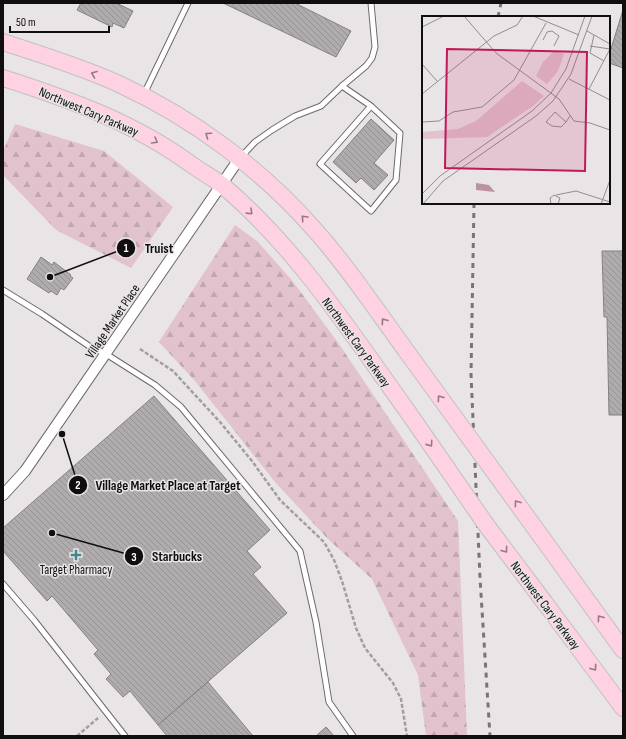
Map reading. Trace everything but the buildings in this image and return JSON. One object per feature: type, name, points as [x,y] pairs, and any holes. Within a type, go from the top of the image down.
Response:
[{"type":"main road","points":[[3,42],[91,73],[144,96],[198,128],[261,175],[315,230],[342,264],[623,650]]},
{"type":"main road","name":"Northwest Cary Parkway","points":[[3,78],[75,102],[136,129],[187,161],[221,185],[264,225],[296,259],[338,314],[487,526],[623,708]]},
{"type":"street","name":"Village Market Place","points":[[3,495],[24,471],[239,159]]},
{"type":"lane","points":[[144,96],[188,3]]},
{"type":"lane","points":[[239,159],[250,147],[272,130],[295,116],[321,106],[366,66],[372,58],[375,47],[371,3]]},
{"type":"lane","points":[[342,86],[371,106],[400,133],[396,180],[371,211],[320,164],[371,106]]},
{"type":"lane","points":[[3,290],[42,314],[72,335],[156,385],[181,407],[300,551],[316,622],[329,702],[353,736]]},
{"type":"lane","points":[[3,584],[34,620],[126,736]]},
{"type":"path","points":[[77,736],[98,718]]},
{"type":"green space","points":[[15,124],[104,151],[173,207],[131,268],[56,230],[3,175],[3,151]]},
{"type":"green space","points":[[235,225],[257,241],[291,279],[339,344],[458,521],[467,736],[426,736],[418,675],[372,579],[328,539],[275,482],[195,381],[159,342]]},
{"type":"railway","points":[[498,16],[501,3]]},
{"type":"railway","points":[[474,204],[471,374],[480,578],[490,736]]},
{"type":"place","name":"Truist","points":[[50,277]]},
{"type":"place","name":"Village Market Place at Target","points":[[62,434]]},
{"type":"place","name":"Starbucks","points":[[52,533]]},
{"type":"place","name":"Target Pharmacy","points":[[76,555]]}]
